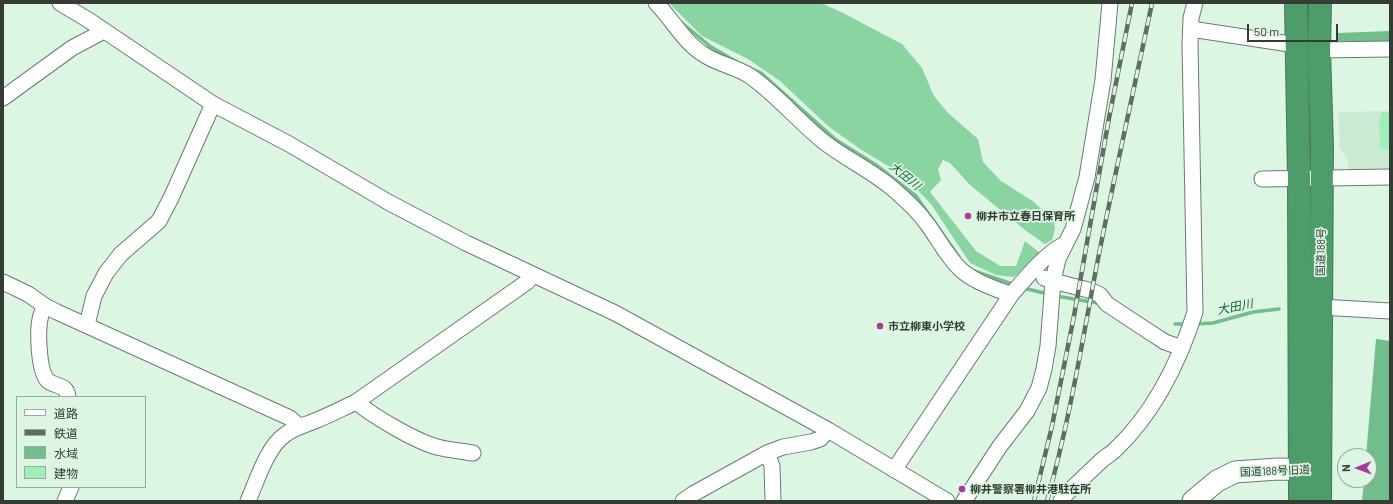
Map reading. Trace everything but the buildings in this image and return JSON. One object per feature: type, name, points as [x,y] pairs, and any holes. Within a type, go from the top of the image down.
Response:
[{"type":"highway","name":"国道188号","points":[[1296,3],[1299,179],[1309,470],[1320,501]]},
{"type":"highway","name":"国道188号","points":[[1300,501],[1309,470],[1320,306],[1320,3]]},
{"type":"street","points":[[60,3],[104,30],[213,104],[289,144],[388,202],[466,243],[615,313],[828,430],[947,501]]},
{"type":"street","points":[[656,3],[689,42],[702,54],[748,75],[836,151],[871,172],[891,188],[912,207],[927,224],[951,258],[961,269],[979,281],[1020,285],[1035,274],[1053,281],[1092,291],[1100,296],[1107,304],[1165,342],[1182,348]]},
{"type":"street","points":[[964,501],[1000,446],[1027,411],[1039,388],[1048,346],[1053,281],[1058,259],[1073,229],[1087,177],[1103,80],[1110,3]]},
{"type":"street","points":[[1061,501],[1065,495],[1115,450],[1135,427],[1162,390],[1182,348],[1193,318],[1195,306],[1190,44],[1191,18],[1195,3]]},
{"type":"street","points":[[1191,29],[1296,45]]},
{"type":"street","points":[[3,98],[72,48],[104,30]]},
{"type":"street","points":[[1319,50],[1390,49]]},
{"type":"street","points":[[87,325],[94,296],[106,273],[121,254],[159,221],[171,198],[213,104]]},
{"type":"street","points":[[1262,179],[1390,177]]},
{"type":"street","points":[[894,470],[1020,285],[1056,249],[1065,245]]},
{"type":"street","points":[[248,501],[266,461],[276,444],[285,434],[299,426],[356,402],[527,282],[533,275]]},
{"type":"street","points":[[3,282],[28,294],[45,306],[290,418],[299,426]]},
{"type":"street","points":[[45,306],[41,316],[39,347],[42,371],[48,381],[64,387],[68,393],[68,396]]},
{"type":"street","points":[[1320,306],[1390,311]]},
{"type":"street","points":[[356,402],[365,409],[414,438],[436,447],[474,453]]},
{"type":"street","points":[[683,501],[767,453],[784,447],[820,439],[828,430]]},
{"type":"street","points":[[767,453],[772,466],[773,501]]},
{"type":"street","name":"国道188号旧道","points":[[1192,501],[1217,481],[1235,472],[1278,469],[1309,470]]},
{"type":"street","points":[[64,501],[70,488]]},
{"type":"shaded area","points":[[669,3],[821,3],[902,44],[922,68],[934,96],[948,113],[978,139],[983,162],[1001,181],[1034,202],[1054,222],[1055,228],[1052,240],[1045,244],[1025,230],[970,185],[950,163],[943,160],[938,169],[941,180],[930,192],[976,251],[1000,266],[1016,266],[1025,241],[1040,253],[1014,277],[996,275],[970,263],[931,204],[903,175],[860,149],[828,126],[780,81],[748,59],[702,36]]},
{"type":"shaded area","points":[[1390,111],[1390,173],[1359,172],[1349,168],[1347,158],[1340,148],[1338,112]]},
{"type":"water","points":[[1390,31],[1390,42],[1338,41],[1338,33]]},
{"type":"water","points":[[1376,339],[1390,341],[1390,501],[1362,501],[1363,488],[1377,488],[1377,448],[1367,448]]},
{"type":"waterway","name":"大田川","points":[[682,23],[711,47],[737,62]]},
{"type":"waterway","name":"大田川","points":[[750,68],[761,73],[836,140],[876,165],[916,196],[959,257]]},
{"type":"waterway","name":"大田川","points":[[974,271],[1015,285]]},
{"type":"waterway","name":"大田川","points":[[1023,288],[1048,294]]},
{"type":"waterway","name":"大田川","points":[[1056,296],[1098,303],[1101,305]]},
{"type":"waterway","name":"大田川","points":[[1195,324],[1213,323],[1253,312],[1279,309]]},
{"type":"waterway","name":"大田川","points":[[1175,324],[1187,324]]},
{"type":"railway","points":[[1034,501],[1052,426],[1074,316],[1109,118],[1132,3]]},
{"type":"railway","points":[[1047,501],[1069,413],[1097,264],[1152,3]]},
{"type":"place","name":"柳井市立春日保育所","points":[[968,216]]},
{"type":"place","name":"市立柳東小学校","points":[[880,326]]},
{"type":"place","name":"柳井警察署柳井港駐在所","points":[[962,489]]}]
